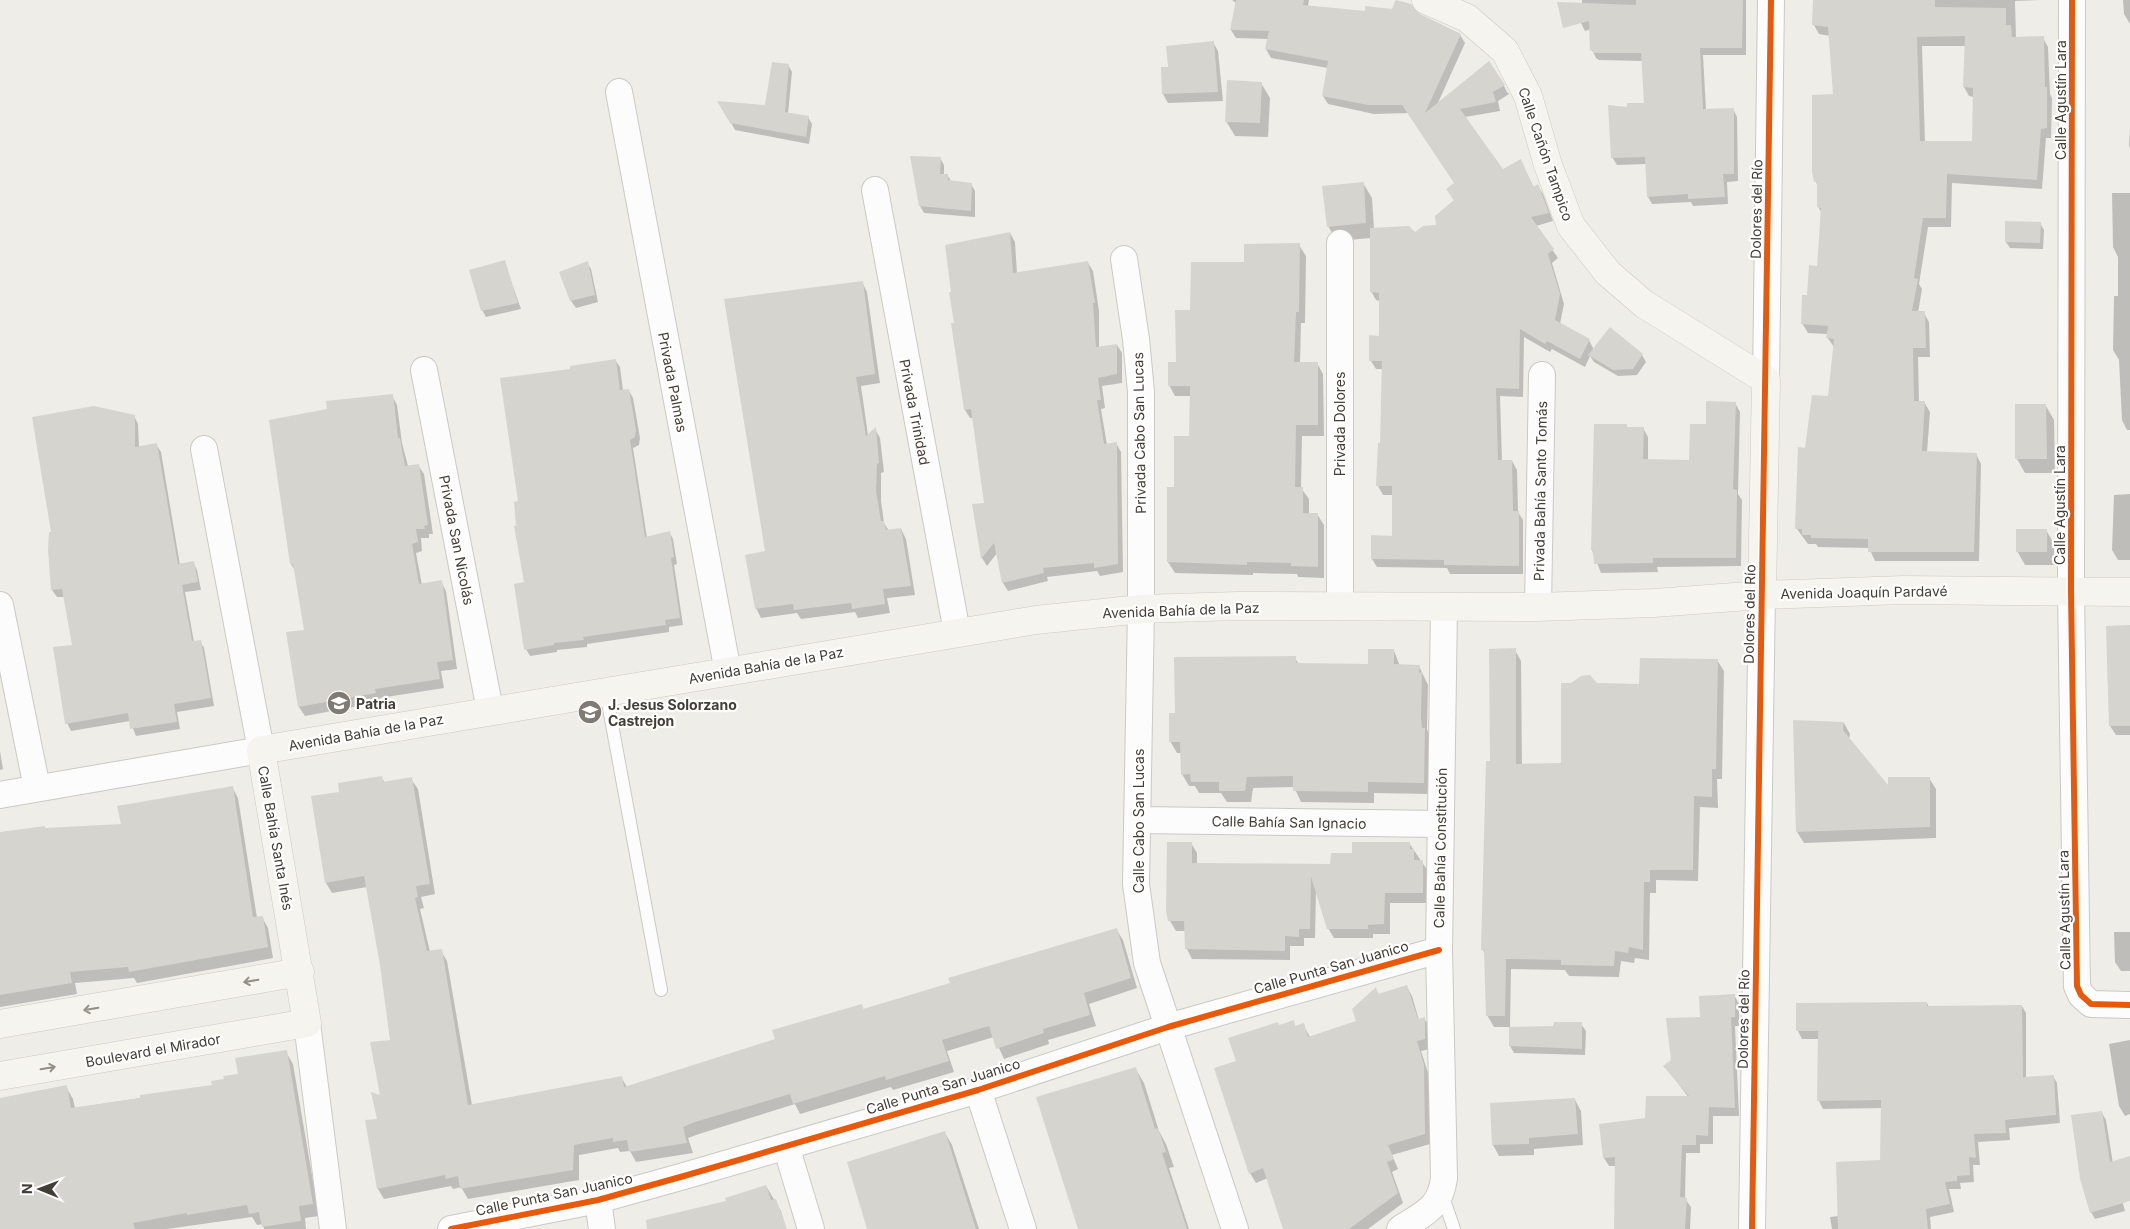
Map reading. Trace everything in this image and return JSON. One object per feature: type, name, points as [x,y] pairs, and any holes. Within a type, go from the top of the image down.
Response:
[{"type":"main road","name":"Calle Cañón Tampico","points":[[1426,0],[1467,18],[1505,51],[1528,96],[1548,165],[1571,226],[1608,272],[1644,304],[1766,380]]},
{"type":"main road","name":"Dolores del Río","points":[[1762,595],[1766,380]]},
{"type":"main road","name":"Avenida Joaquín Pardavé","points":[[1538,607],[1654,603],[1762,595],[1903,590],[2130,592]]},
{"type":"main road","name":"Avenida Bahía de la Paz","points":[[261,750],[490,710],[1036,620],[1141,609],[1340,606],[1538,607]]},
{"type":"main road","name":"Calle Bahía Santa Inés","points":[[261,750],[300,972],[307,1023]]},
{"type":"main road","points":[[0,1024],[300,972]]},
{"type":"main road","name":"Boulevard el Mirador","points":[[0,1076],[307,1023]]},
{"type":"street","name":"Dolores del Río","points":[[1766,380],[1771,0]]},
{"type":"street","name":"Calle Agustín Lara","points":[[2072,0],[2071,592],[2078,986],[2081,995],[2091,1004],[2130,1005]]},
{"type":"street","name":"Privada Palmas","points":[[619,92],[728,672]]},
{"type":"street","name":"Privada Trinidad","points":[[875,190],[957,632]]},
{"type":"street","name":"Privada Dolores","points":[[1340,243],[1340,606]]},
{"type":"street","name":"Privada Cabo San Lucas","points":[[1124,259],[1136,339],[1141,392],[1141,609]]},
{"type":"street","name":"Privada San Nicolás","points":[[424,370],[490,710]]},
{"type":"street","name":"Privada Bahía Santo Tomás","points":[[1538,607],[1542,375]]},
{"type":"street","name":"Calle Bahía Santa Inés","points":[[204,449],[261,750]]},
{"type":"street","name":"Dolores del Río","points":[[1752,1229],[1762,595]]},
{"type":"street","points":[[0,605],[37,788]]},
{"type":"street","name":"Calle Bahía Constitución","points":[[1443,1186],[1439,950],[1444,607]]},
{"type":"street","name":"Calle Cabo San Lucas","points":[[1141,609],[1136,884],[1140,926],[1147,964],[1235,1229]]},
{"type":"street","name":"Avenida Bahía de la Paz","points":[[0,795],[261,750]]},
{"type":"street","name":"Calle Bahía San Ignacio","points":[[1137,820],[1441,824]]},
{"type":"street","name":"Calle Punta San Juanico","points":[[451,1229],[598,1200],[978,1090],[1168,1027],[1439,950]]},
{"type":"street","name":"Calle Bahía Santa Inés","points":[[307,1023],[334,1229]]},
{"type":"street","points":[[978,1090],[1024,1229]]},
{"type":"street","points":[[786,1146],[812,1229]]},
{"type":"street","points":[[1400,1229],[1435,1206],[1443,1186]]},
{"type":"street","points":[[598,1200],[602,1229]]},
{"type":"lane","points":[[606,692],[661,990]]},
{"type":"lane","points":[[1443,1186],[1454,1229]]},
{"type":"building","points":[[1236,0],[1304,0],[1303,5],[1365,11],[1365,6],[1392,9],[1396,0],[1411,4],[1420,14],[1461,34],[1425,113],[1489,61],[1505,85],[1493,92],[1496,102],[1460,109],[1503,169],[1521,159],[1533,187],[1538,184],[1549,213],[1531,217],[1554,249],[1548,254],[1560,294],[1555,320],[1590,339],[1580,359],[1547,341],[1545,344],[1520,329],[1519,389],[1496,388],[1498,460],[1512,460],[1513,511],[1519,511],[1519,566],[1444,565],[1444,560],[1371,559],[1371,535],[1392,536],[1392,486],[1376,486],[1378,443],[1380,443],[1382,361],[1369,361],[1369,335],[1379,336],[1379,293],[1370,292],[1370,228],[1409,226],[1415,232],[1423,226],[1436,225],[1435,216],[1454,200],[1446,189],[1454,183],[1402,105],[1368,105],[1322,96],[1328,61],[1265,49],[1269,31],[1230,30]]},
{"type":"building","points":[[1636,0],[1743,0],[1742,48],[1700,48],[1703,109],[1734,108],[1734,174],[1723,174],[1725,197],[1688,199],[1688,194],[1647,197],[1645,157],[1611,158],[1608,105],[1627,107],[1627,103],[1644,103],[1641,53],[1593,53],[1593,50],[1590,51],[1589,21],[1563,28],[1557,2],[1636,5]]},
{"type":"building","points":[[1813,0],[1935,0],[1935,7],[2006,8],[2006,25],[2011,25],[2012,37],[2044,36],[2047,128],[2041,129],[2037,180],[1947,174],[1946,218],[1923,218],[1914,278],[1918,279],[1912,311],[1925,311],[1926,348],[1913,348],[1914,401],[1925,401],[1922,451],[1977,453],[1974,552],[1868,552],[1868,539],[1811,538],[1811,535],[1802,535],[1802,529],[1795,529],[1798,447],[1805,448],[1812,395],[1828,396],[1834,339],[1826,338],[1828,326],[1801,324],[1802,295],[1807,295],[1809,265],[1817,266],[1821,208],[1817,207],[1817,182],[1814,182],[1812,172],[1812,95],[1833,94],[1828,27],[1812,25]],"holes":[[[1965,36],[1963,87],[1973,88],[1972,141],[1920,141],[1917,37]]]},
{"type":"building","points":[[1214,41],[1218,92],[1162,94],[1161,67],[1168,67],[1166,46]]},
{"type":"building","points":[[772,62],[789,64],[785,112],[809,116],[806,137],[730,123],[717,101],[765,105]]},
{"type":"building","points":[[1227,80],[1262,82],[1260,123],[1225,122]]},
{"type":"building","points":[[910,156],[941,157],[940,174],[948,174],[948,180],[972,183],[971,211],[919,206]]},
{"type":"building","points":[[1364,182],[1366,223],[1327,227],[1322,186]]},
{"type":"building","points":[[2005,221],[2041,222],[2040,243],[2005,242]]},
{"type":"building","points":[[1010,232],[1013,273],[1088,261],[1095,303],[1093,303],[1096,347],[1117,344],[1117,374],[1098,378],[1101,400],[1097,400],[1104,444],[1117,442],[1118,564],[1094,568],[1094,563],[1043,568],[1044,573],[1002,583],[994,543],[981,559],[972,504],[984,503],[971,409],[964,410],[951,323],[954,323],[945,245]]},
{"type":"building","points":[[1300,243],[1299,312],[1296,312],[1294,362],[1318,362],[1318,425],[1296,425],[1295,487],[1303,487],[1303,513],[1318,513],[1318,567],[1291,566],[1291,563],[1247,562],[1247,565],[1167,562],[1167,487],[1174,487],[1174,436],[1189,436],[1190,386],[1168,386],[1168,362],[1176,362],[1175,310],[1190,310],[1191,262],[1244,262],[1244,244]]},
{"type":"building","points":[[505,260],[518,303],[481,311],[469,270]]},
{"type":"building","points":[[588,261],[595,295],[570,301],[559,272]]},
{"type":"building","points":[[863,281],[875,374],[856,377],[866,436],[876,427],[879,463],[877,464],[876,491],[881,521],[884,521],[886,530],[901,528],[911,586],[883,589],[885,604],[852,609],[851,603],[794,610],[793,604],[755,609],[745,555],[765,551],[724,299]]},
{"type":"building","points":[[1610,327],[1643,354],[1633,369],[1613,370],[1588,355]]},
{"type":"building","points":[[616,359],[620,390],[629,389],[636,430],[635,437],[630,440],[645,537],[670,531],[674,557],[671,558],[680,618],[665,620],[666,625],[583,637],[584,640],[554,643],[554,645],[524,650],[514,584],[524,582],[514,526],[516,526],[514,502],[518,501],[500,378],[570,369],[570,366]]},
{"type":"building","points":[[393,394],[398,438],[400,438],[405,466],[419,464],[428,525],[424,526],[425,529],[416,529],[418,542],[412,544],[419,584],[442,580],[453,660],[437,662],[440,679],[375,689],[376,693],[298,707],[286,632],[304,630],[293,564],[290,564],[269,420],[327,409],[326,401]]},
{"type":"building","points":[[1706,401],[1736,402],[1733,489],[1737,490],[1736,558],[1653,558],[1653,563],[1594,564],[1593,550],[1591,550],[1594,424],[1627,424],[1627,427],[1644,427],[1643,459],[1689,460],[1690,424],[1706,424]]},
{"type":"building","points":[[2015,404],[2046,404],[2047,459],[2015,459]]},
{"type":"building","points":[[94,406],[135,415],[135,447],[157,443],[178,564],[194,561],[198,582],[182,585],[192,641],[201,640],[211,698],[174,704],[177,722],[130,729],[128,713],[65,724],[53,647],[72,645],[62,589],[51,590],[48,550],[49,532],[51,532],[32,417]]},
{"type":"building","points":[[2016,529],[2047,529],[2047,552],[2016,552]]},
{"type":"building","points":[[2130,625],[2130,726],[2109,726],[2106,626]]},
{"type":"building","points":[[1516,648],[1516,764],[1561,763],[1561,683],[1571,683],[1581,676],[1590,675],[1597,683],[1639,684],[1640,658],[1718,659],[1716,769],[1712,769],[1712,797],[1694,796],[1693,870],[1650,870],[1650,882],[1644,882],[1643,950],[1629,947],[1628,953],[1615,951],[1614,966],[1561,965],[1561,960],[1506,959],[1505,1016],[1486,1016],[1484,950],[1481,950],[1486,761],[1490,761],[1489,649]]},
{"type":"building","points":[[1368,649],[1394,649],[1394,664],[1420,665],[1419,673],[1422,672],[1421,717],[1422,728],[1425,728],[1424,783],[1368,782],[1368,792],[1293,791],[1293,776],[1247,777],[1245,791],[1219,791],[1219,782],[1191,782],[1190,774],[1181,775],[1180,742],[1169,742],[1169,713],[1175,713],[1174,657],[1296,656],[1296,663],[1368,664]]},
{"type":"building","points":[[1793,720],[1844,722],[1843,730],[1888,785],[1888,777],[1930,777],[1930,827],[1796,832]]},
{"type":"building","points":[[382,776],[383,782],[412,777],[430,884],[416,886],[418,897],[415,898],[427,951],[442,949],[468,1105],[622,1076],[624,1087],[775,1039],[772,1030],[862,1004],[863,1009],[950,983],[948,978],[1117,928],[1131,978],[1084,993],[1090,1015],[1043,1029],[1044,1033],[996,1049],[989,1026],[942,1040],[949,1061],[886,1080],[885,1076],[793,1104],[790,1094],[695,1122],[683,1127],[687,1143],[629,1152],[627,1140],[613,1142],[613,1138],[574,1145],[573,1170],[460,1189],[458,1176],[446,1179],[445,1175],[377,1189],[365,1120],[377,1119],[371,1092],[380,1095],[370,1042],[390,1040],[380,965],[364,876],[325,883],[311,796],[339,792],[338,783]]},
{"type":"building","points":[[233,786],[253,917],[263,916],[268,947],[129,972],[128,967],[70,972],[72,983],[0,995],[0,832],[45,826],[45,828],[121,824],[117,806]]},
{"type":"building","points":[[1167,842],[1192,842],[1192,863],[1330,864],[1331,853],[1352,853],[1352,842],[1410,842],[1410,849],[1414,849],[1414,860],[1423,860],[1423,893],[1385,893],[1384,924],[1368,925],[1368,929],[1327,929],[1311,877],[1310,929],[1299,929],[1299,937],[1285,936],[1285,951],[1185,949],[1184,921],[1168,921],[1166,911]]},
{"type":"building","points":[[1407,985],[1418,1019],[1425,1017],[1425,1039],[1417,1041],[1424,1065],[1425,1134],[1388,1145],[1394,1159],[1387,1162],[1398,1193],[1349,1229],[1283,1229],[1263,1168],[1249,1174],[1214,1068],[1236,1061],[1228,1038],[1278,1022],[1279,1025],[1294,1020],[1295,1026],[1304,1023],[1308,1037],[1356,1021],[1352,1009],[1376,987],[1378,994]]},
{"type":"building","points":[[1735,994],[1735,1017],[1731,1017],[1735,1108],[1709,1107],[1708,1136],[1696,1135],[1696,1145],[1682,1145],[1680,1197],[1687,1198],[1685,1229],[1614,1229],[1615,1157],[1603,1158],[1599,1124],[1645,1118],[1646,1096],[1689,1096],[1663,1066],[1671,1060],[1666,1018],[1700,1017],[1699,996]]},
{"type":"building","points":[[1927,1002],[1927,1006],[2022,1005],[2023,1077],[2054,1075],[2056,1115],[2005,1120],[2006,1133],[1974,1134],[1976,1158],[1969,1157],[1970,1175],[1957,1176],[1957,1181],[1945,1182],[1950,1204],[1926,1209],[1928,1229],[1838,1229],[1836,1162],[1880,1160],[1881,1100],[1817,1101],[1818,1031],[1796,1031],[1796,1003]]},
{"type":"building","points":[[1554,1022],[1582,1022],[1582,1049],[1509,1046],[1509,1027],[1553,1026]]},
{"type":"building","points":[[287,1050],[313,1204],[299,1206],[301,1221],[262,1227],[259,1212],[249,1214],[247,1205],[133,1223],[135,1229],[0,1229],[0,1098],[67,1085],[71,1108],[140,1098],[140,1095],[212,1085],[211,1081],[224,1079],[223,1076],[238,1074],[235,1058]]},
{"type":"building","points":[[1136,1067],[1155,1129],[1158,1128],[1166,1152],[1162,1153],[1187,1229],[1078,1229],[1036,1097]]},
{"type":"building","points":[[1575,1098],[1578,1134],[1529,1138],[1529,1144],[1492,1145],[1490,1103]]},
{"type":"building","points":[[2102,1111],[2110,1162],[2130,1156],[2130,1201],[2090,1213],[2080,1179],[2071,1115]]},
{"type":"building","points":[[945,1131],[976,1229],[867,1229],[847,1162]]},
{"type":"building","points":[[766,1185],[771,1200],[776,1199],[787,1229],[647,1229],[646,1220],[726,1201],[725,1198]]},
{"type":"cycle path","points":[[1752,1229],[1771,0]]},
{"type":"cycle path","points":[[2072,0],[2071,592],[2077,986],[2081,995],[2091,1004],[2130,1005]]},
{"type":"cycle path","points":[[451,1229],[598,1200],[684,1176],[978,1090],[1168,1027],[1439,950]]},
{"type":"place","name":"Patria","points":[[339,703]]},
{"type":"place","name":"J. Jesus Solorzano Castrejon","points":[[590,712]]}]
